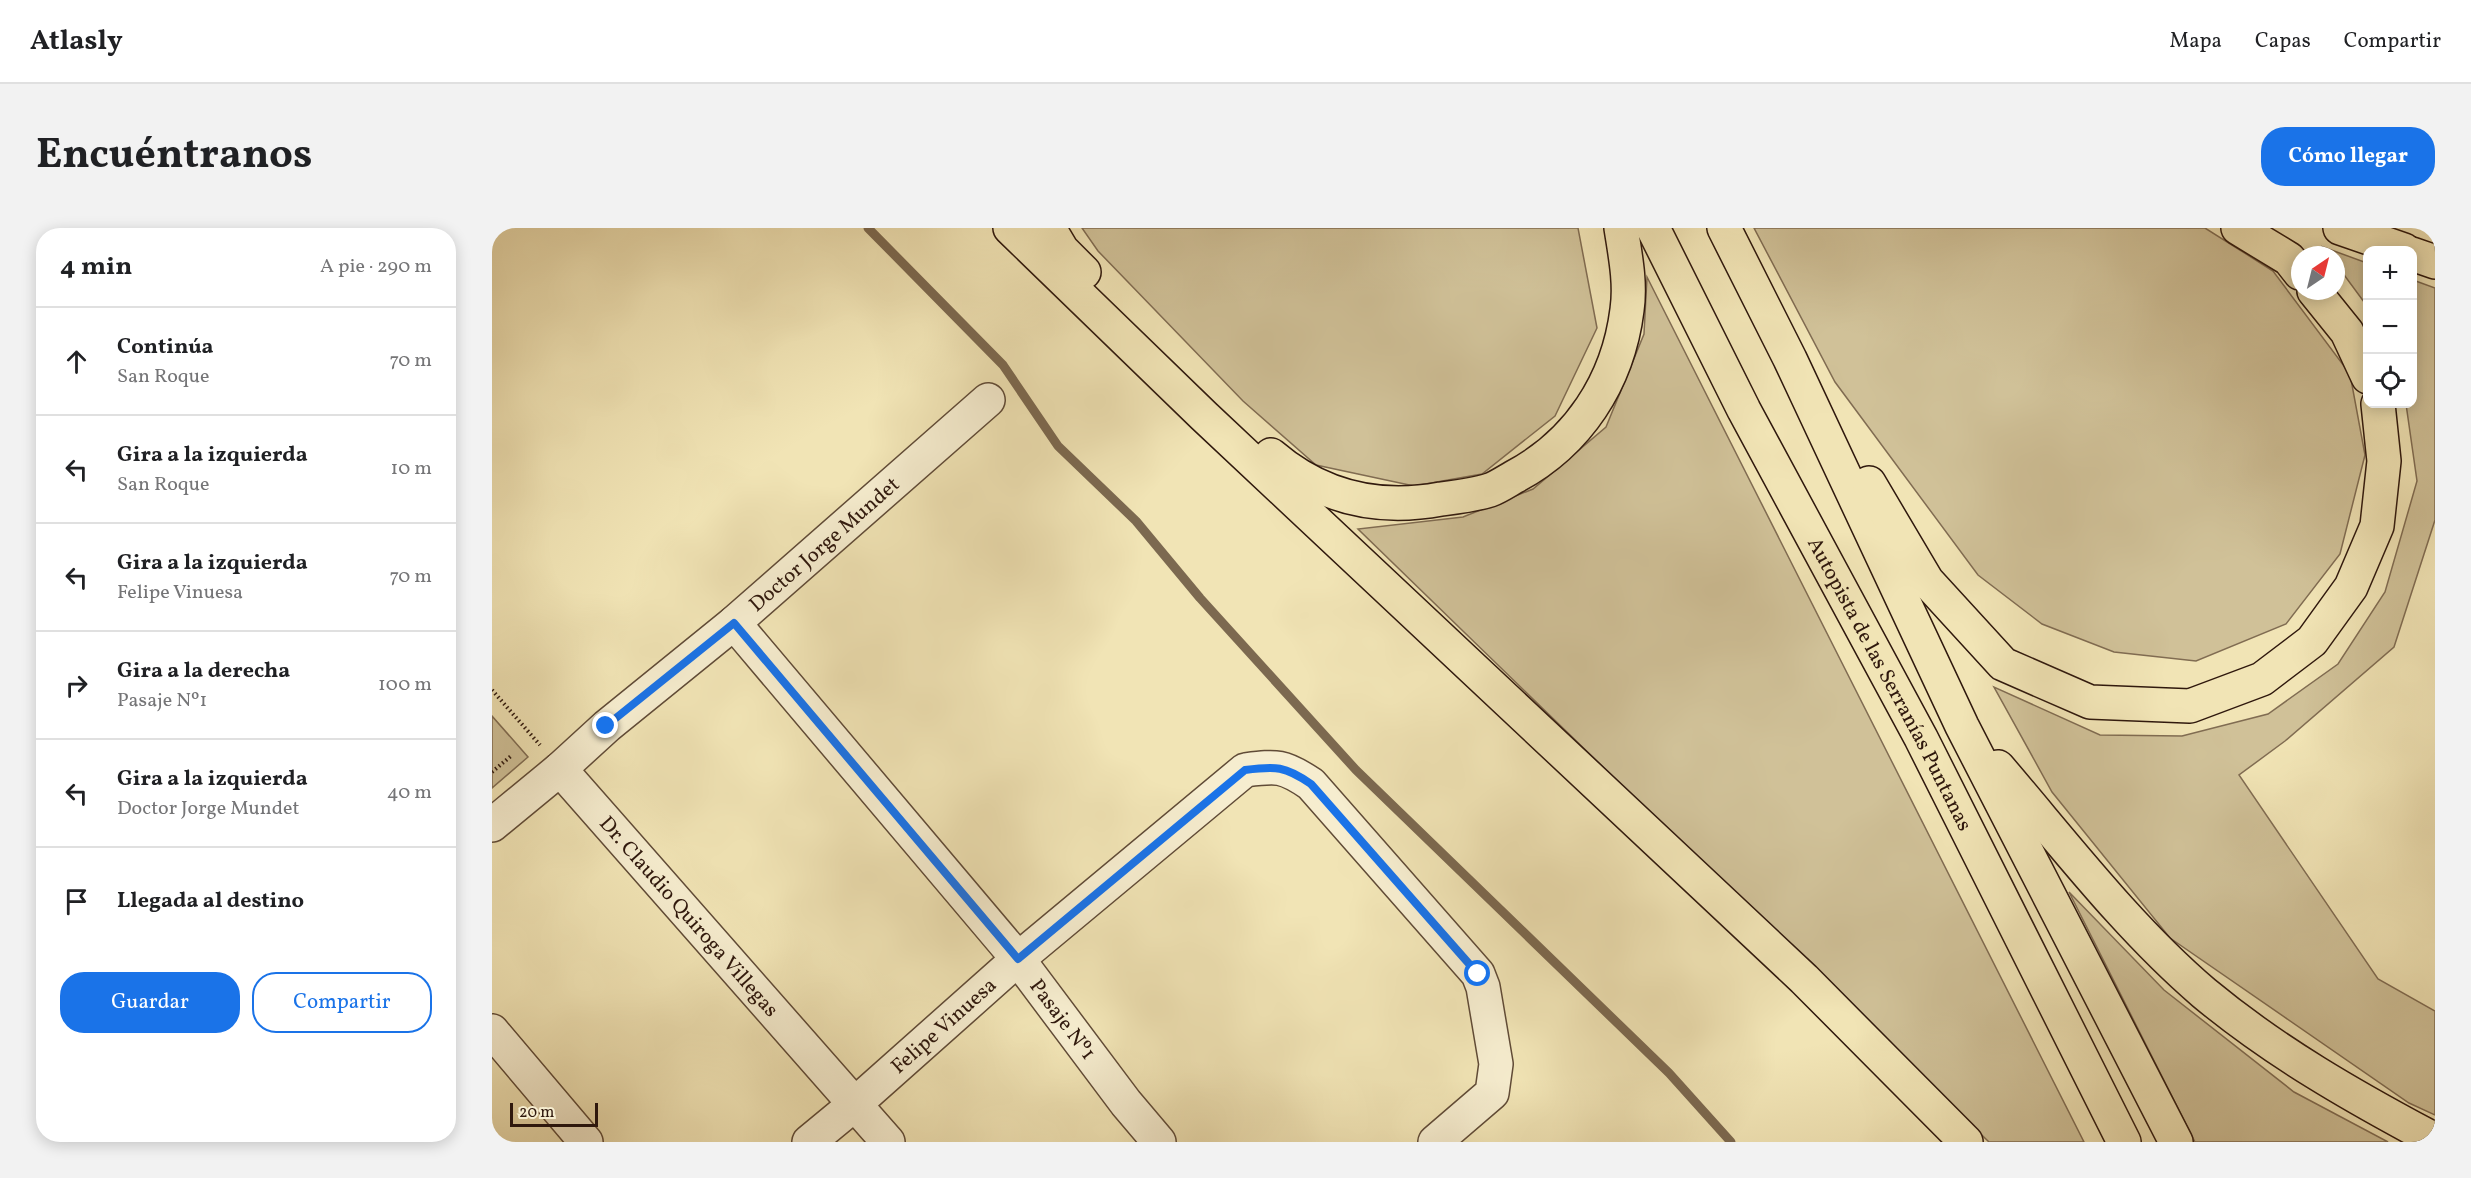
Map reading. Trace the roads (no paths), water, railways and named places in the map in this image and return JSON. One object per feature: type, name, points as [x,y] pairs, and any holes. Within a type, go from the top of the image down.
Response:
[{"type":"highway","points":[[1010,228],[1213,424],[1804,979],[1966,1142]]},
{"type":"highway","points":[[1049,228],[1062,250],[1236,425],[1293,474],[1339,494],[1374,502],[1411,505],[1491,490],[1536,465],[1575,431],[1601,393],[1618,351],[1628,308],[1626,263],[1621,228]]},
{"type":"highway","name":"Autopista de las Serranías Puntanas","points":[[1653,228],[1744,410],[1921,738],[2124,1142]]},
{"type":"highway","name":"Autopista de las Serranías Puntanas","points":[[1724,228],[1790,359],[1962,726],[2176,1142]]},
{"type":"highway","points":[[2238,228],[2291,262]]},
{"type":"highway","points":[[2340,228],[2392,246]]},
{"type":"highway","points":[[2417,256],[2435,262]]},
{"type":"highway","points":[[2321,300],[2347,332],[2363,368]]},
{"type":"highway","points":[[1790,359],[1878,498],[1927,581],[2003,663],[2090,702],[2190,706],[2262,679],[2312,641],[2352,587],[2376,526],[2384,461],[2378,408]]},
{"type":"highway","points":[[1962,726],[2139,930],[2204,993],[2281,1051],[2357,1099],[2435,1140]]},
{"type":"street","name":"Doctor Jorge Mundet","points":[[492,825],[560,769],[606,726],[734,623],[988,400]]},
{"type":"street","name":"Pasaje Nº1","points":[[734,623],[1018,959],[1126,1103],[1159,1142]]},
{"type":"street","name":"Felipe Vinuesa","points":[[809,1142],[1018,959],[1245,770],[1278,766],[1294,772],[1311,784],[1478,974],[1483,987],[1496,1064],[1492,1093],[1435,1142]]},
{"type":"street","name":"Dr. Claudio Quiroga Villegas","points":[[560,769],[888,1142]]},
{"type":"street","points":[[492,1031],[586,1142]]},
{"type":"waterway","points":[[868,228],[1003,365],[1058,446],[1136,521],[1200,598],[1356,770],[1669,1073],[1731,1142]]}]
